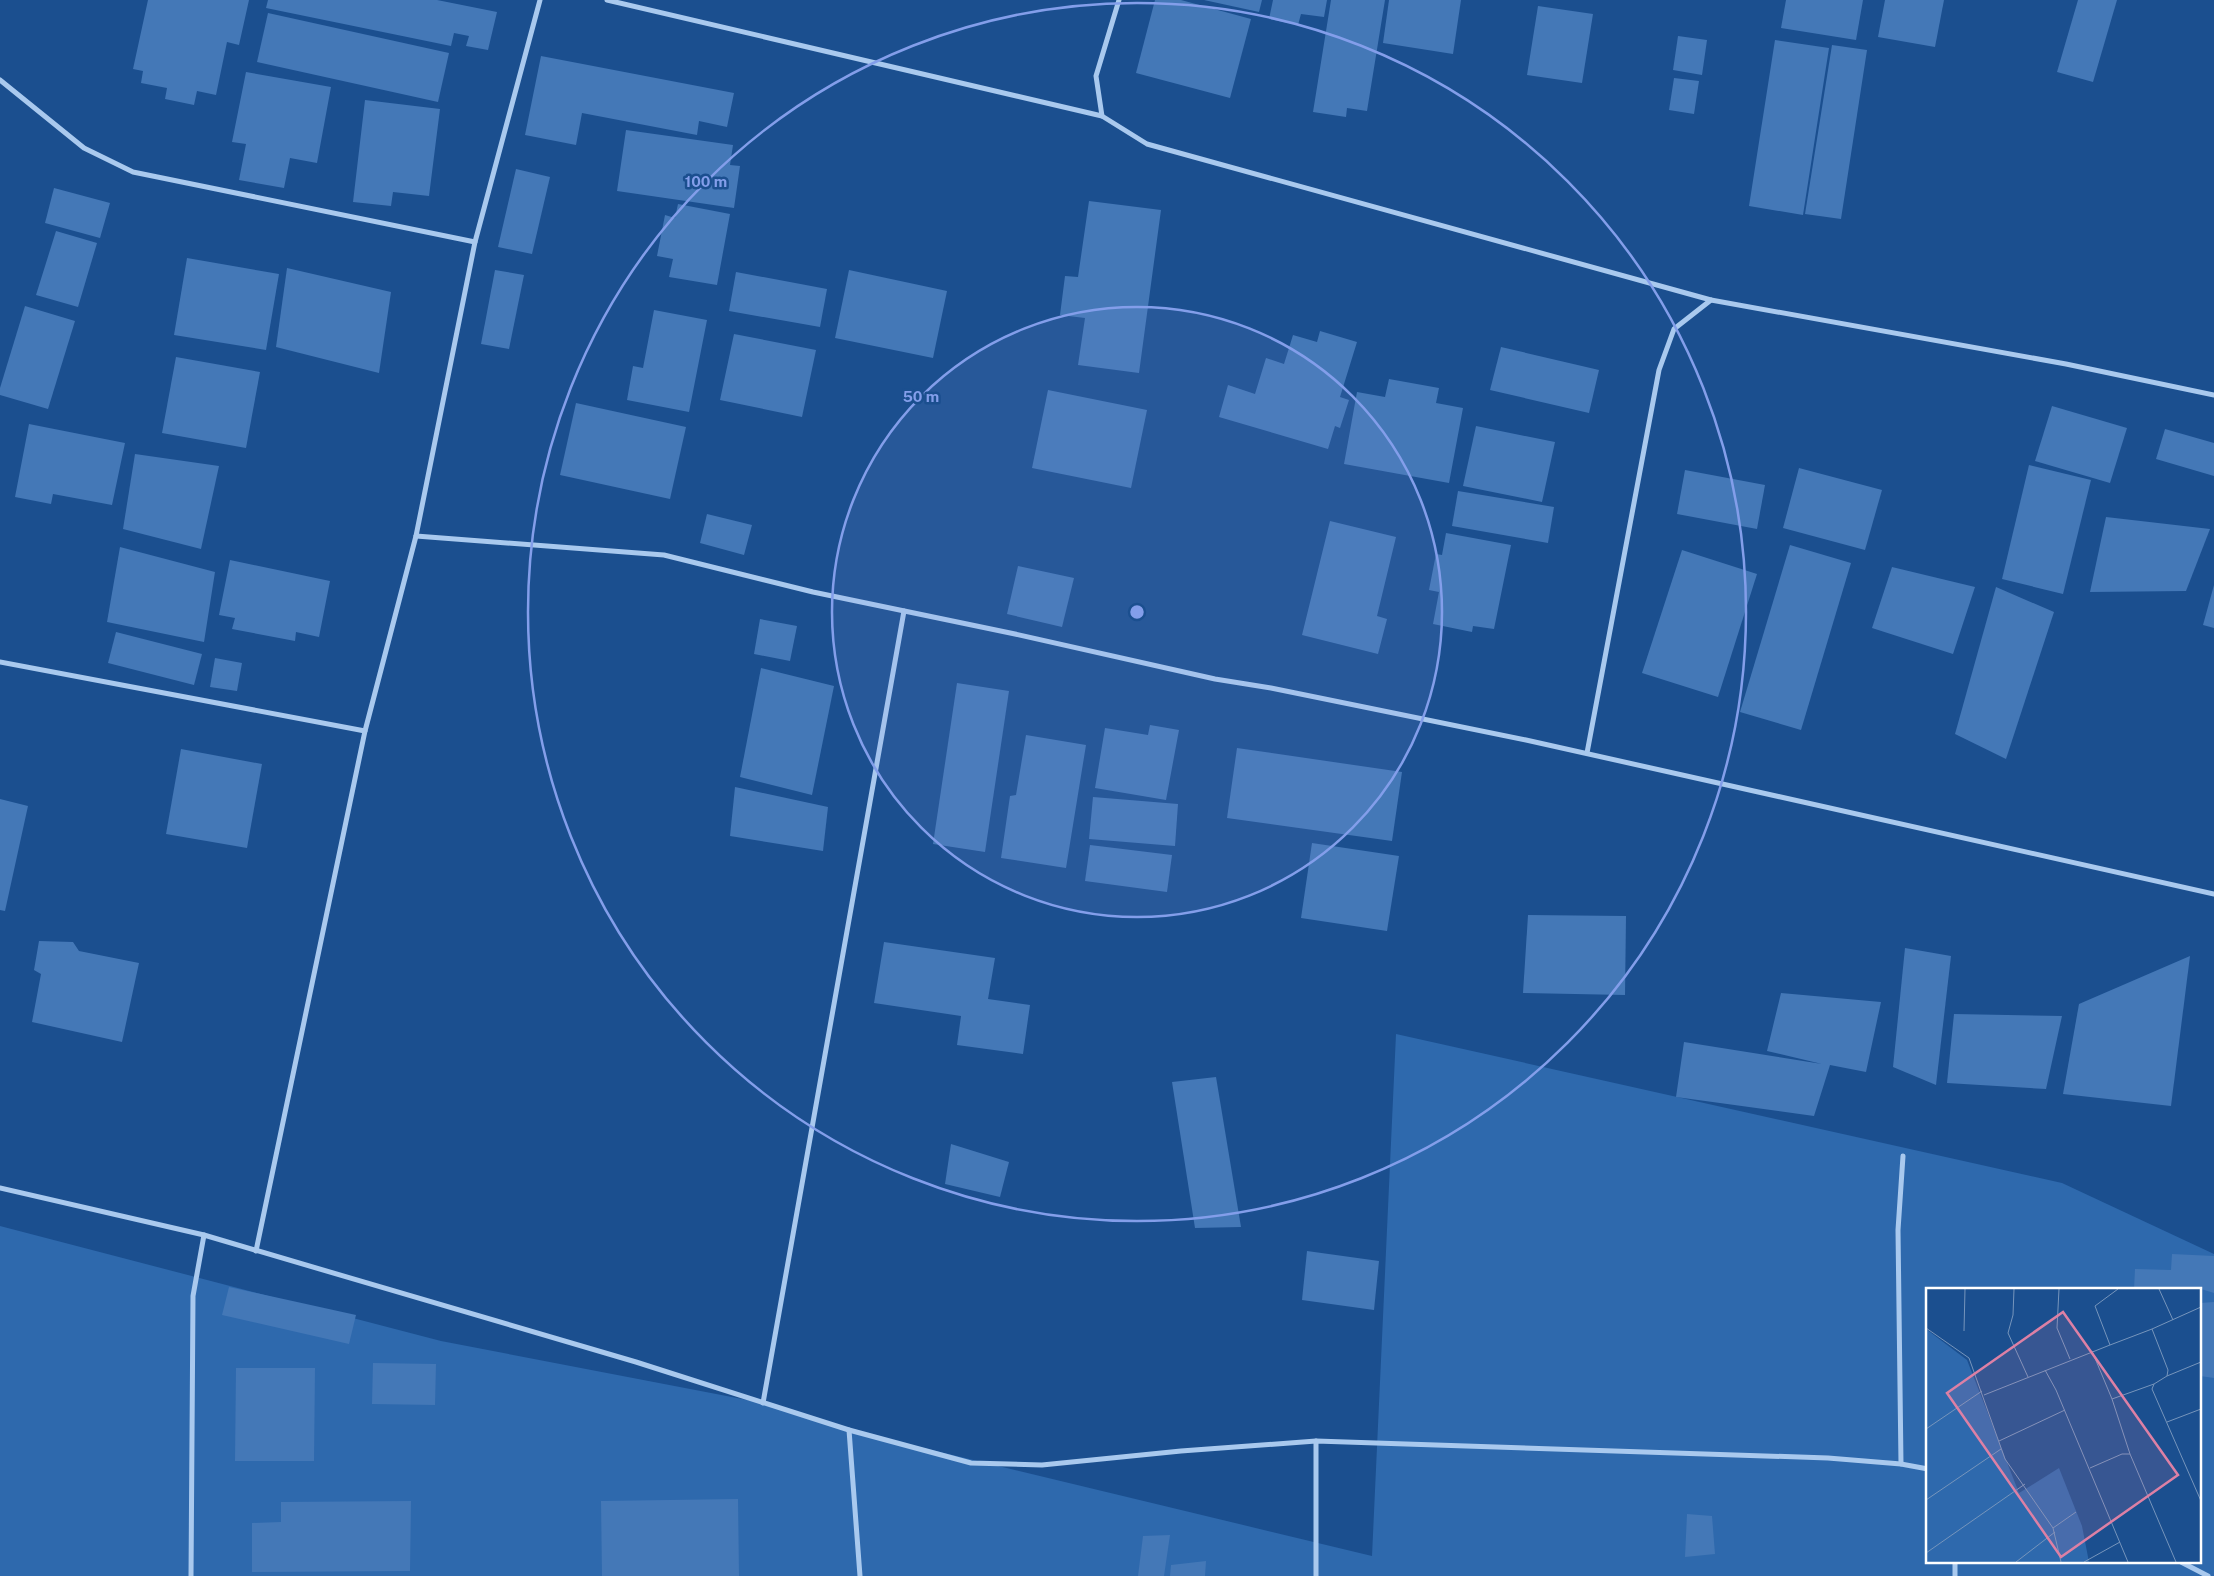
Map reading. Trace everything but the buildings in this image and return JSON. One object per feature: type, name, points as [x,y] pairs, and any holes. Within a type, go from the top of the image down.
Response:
[{"type":"street","points":[[256,1251],[365,731],[416,536],[475,242],[540,0]]},
{"type":"street","points":[[607,0],[1102,116],[1147,144],[1711,300],[2066,364],[2214,395]]},
{"type":"street","points":[[1102,116],[1096,76],[1119,0]]},
{"type":"street","points":[[0,80],[84,148],[133,172],[475,242]]},
{"type":"street","points":[[1587,753],[1659,370],[1674,329],[1711,300]]},
{"type":"street","points":[[416,536],[664,555],[813,592],[1214,679],[1271,688],[1587,753],[2214,894]]},
{"type":"street","points":[[763,1403],[904,611]]},
{"type":"street","points":[[0,662],[365,731]]},
{"type":"street","points":[[1901,1464],[1898,1230],[1903,1156]]},
{"type":"street","points":[[0,1188],[204,1235],[636,1362],[849,1430],[971,1463],[1042,1465],[1181,1451],[1316,1441],[1828,1458],[1901,1464],[1926,1469]]},
{"type":"street","points":[[191,1576],[193,1296],[204,1235]]},
{"type":"street","points":[[849,1430],[860,1576]]},
{"type":"street","points":[[1316,1441],[1316,1576]]},
{"type":"street","points":[[2185,1564],[2208,1576]]},
{"type":"shaded area","points":[[1396,1034],[2062,1183],[2214,1254],[2214,1576],[0,1576],[0,1226],[441,1341],[763,1403],[849,1430],[1372,1556]]}]
